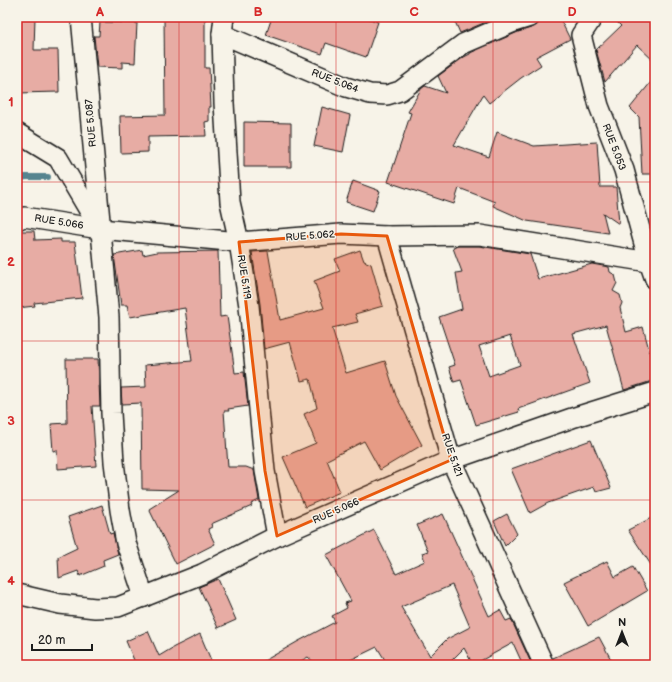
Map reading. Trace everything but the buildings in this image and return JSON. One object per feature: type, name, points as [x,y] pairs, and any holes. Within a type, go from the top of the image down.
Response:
[{"type":"street","name":"RUE 5.087","points":[[81,17],[109,317],[111,412],[114,462],[126,543],[144,597]]},
{"type":"street","name":"RUE 5.064","points":[[223,26],[346,87],[370,94],[387,95],[400,91],[463,44],[530,17]]},
{"type":"street","name":"RUE 5.053","points":[[593,17],[581,35],[599,106],[624,170],[652,270]]},
{"type":"street","name":"RUE 5.119","points":[[223,26],[224,103],[230,202],[248,306],[265,471],[277,536]]},
{"type":"street","points":[[17,133],[58,158],[100,229]]},
{"type":"street","name":"RUE 5.066","points":[[17,220],[24,217],[100,229]]},
{"type":"street","name":"RUE 5.062","points":[[100,229],[238,242],[341,234],[387,236],[480,235],[652,270]]},
{"type":"street","name":"RUE 5.121","points":[[387,236],[451,460],[544,665]]},
{"type":"street","name":"RUE 5.066","points":[[17,594],[60,604],[96,608],[118,607],[202,574],[277,536],[451,460],[572,418],[655,392]]},
{"type":"highlighted area","points":[[341,234],[387,236],[451,460],[277,536],[265,471],[239,242]]},
{"type":"waterway","points":[[17,179],[26,177],[48,177]]}]
